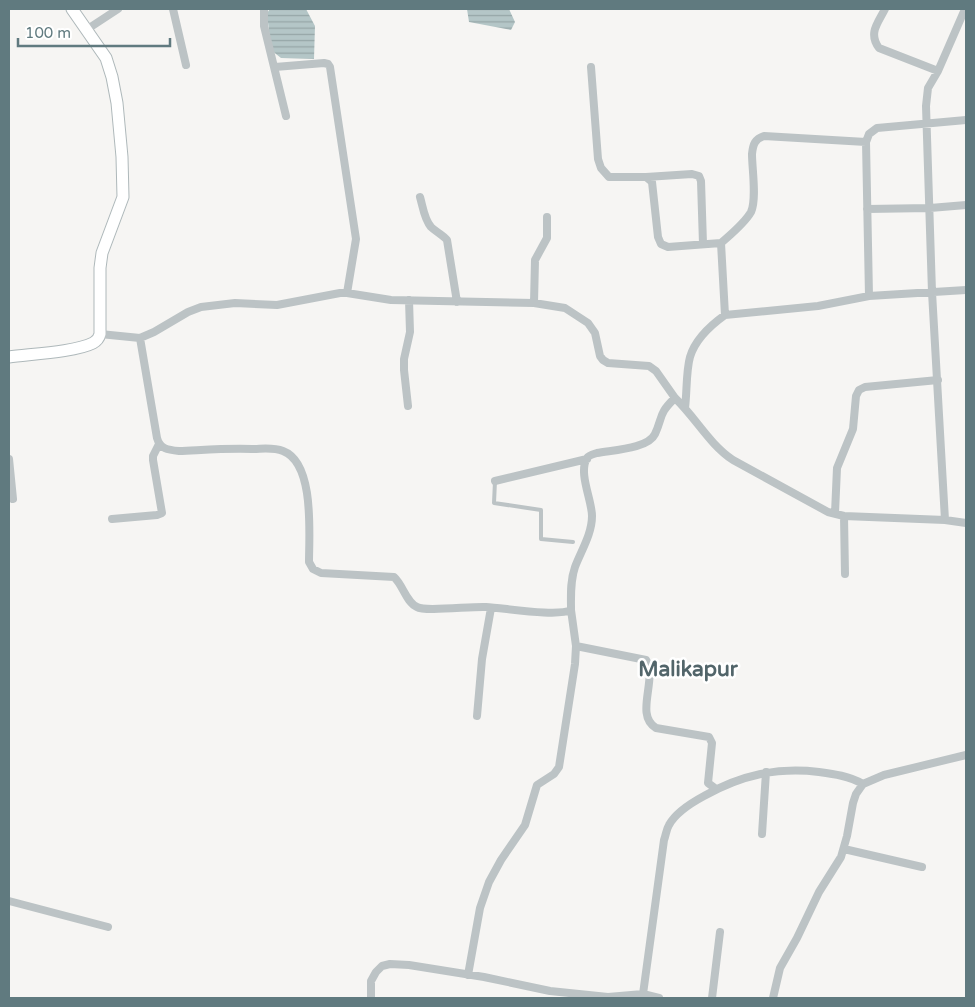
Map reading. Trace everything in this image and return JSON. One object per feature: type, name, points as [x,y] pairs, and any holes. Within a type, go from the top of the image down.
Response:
[{"type":"street","points":[[9,357],[86,346],[98,340],[100,334],[100,268],[102,253],[123,197],[124,183],[117,102],[112,77],[106,58],[72,9]]},
{"type":"street","points":[[86,30],[118,9]]},
{"type":"street","points":[[173,9],[186,65]]},
{"type":"street","points":[[264,9],[264,26],[286,116]]},
{"type":"street","points":[[885,9],[873,36],[880,48],[938,71]]},
{"type":"street","points":[[945,520],[932,292],[926,106],[928,88],[938,71],[965,9]]},
{"type":"street","points":[[275,67],[324,63],[330,67],[356,239],[347,293]]},
{"type":"street","points":[[590,67],[598,159],[601,168],[609,177],[692,174],[698,176],[701,181],[703,244]]},
{"type":"street","points":[[869,296],[866,142],[869,134],[878,128],[966,120]]},
{"type":"street","points":[[646,177],[652,182],[658,237],[661,244],[668,247],[721,243],[750,212],[753,204],[753,145],[757,139],[764,136],[866,142]]},
{"type":"street","points":[[420,197],[425,219],[446,240],[457,302]]},
{"type":"street","points":[[867,209],[930,208],[966,205]]},
{"type":"street","points":[[534,303],[535,260],[547,238],[548,217]]},
{"type":"street","points":[[721,243],[725,315]]},
{"type":"street","points":[[685,408],[690,358],[695,345],[714,322],[725,315],[818,306],[869,296],[966,290]]},
{"type":"street","points":[[100,334],[140,338],[201,307],[234,304],[277,305],[340,293],[391,300],[534,303],[565,308],[588,324],[595,333],[600,356],[603,360],[608,363],[649,366],[656,371],[675,398],[723,454],[828,512],[844,516],[945,520],[966,524]]},
{"type":"street","points":[[408,406],[404,359],[411,326],[410,300]]},
{"type":"street","points":[[140,338],[159,444],[162,448],[170,450],[271,449],[283,451],[295,461],[308,494],[310,508],[309,562],[313,569],[321,573],[394,577],[402,585],[412,604],[421,609],[458,607],[554,613],[571,610]]},
{"type":"street","points":[[835,513],[837,468],[853,429],[856,396],[859,390],[865,387],[938,380]]},
{"type":"street","points":[[495,481],[587,459],[589,456],[598,453],[649,442],[654,435],[665,408],[675,398]]},
{"type":"street","points":[[112,519],[162,513],[153,460],[159,444]]},
{"type":"street","points":[[9,459],[13,499]]},
{"type":"street","points":[[468,975],[480,908],[489,882],[501,860],[525,826],[537,785],[554,774],[559,767],[575,664],[576,646],[571,610],[572,582],[575,566],[583,551],[592,520],[586,489],[585,468],[587,459]]},
{"type":"street","points":[[844,516],[845,574]]},
{"type":"street","points":[[477,716],[482,659],[491,608]]},
{"type":"street","points":[[576,646],[646,660],[650,668],[646,712],[649,725],[656,728],[709,737],[712,743],[708,783],[716,788]]},
{"type":"street","points":[[773,998],[780,968],[819,892],[844,849],[853,803],[856,794],[863,784],[884,775],[966,755]]},
{"type":"street","points":[[643,994],[664,840],[668,826],[674,817],[685,807],[716,788],[766,772],[793,770],[826,773],[846,776],[863,784]]},
{"type":"street","points":[[762,834],[766,772]]},
{"type":"street","points":[[844,849],[922,868]]},
{"type":"street","points":[[9,900],[108,927]]},
{"type":"street","points":[[712,998],[720,932]]},
{"type":"street","points":[[371,998],[371,981],[382,966],[390,964],[409,965],[557,992],[608,997],[643,994],[659,998]]},
{"type":"lane","points":[[495,481],[494,503],[541,510],[540,539],[573,542]]},
{"type":"shaded area","points":[[270,9],[306,9],[315,26],[314,59],[281,58],[271,50],[267,13]]},
{"type":"shaded area","points":[[467,9],[509,9],[515,22],[511,30],[469,22]]},
{"type":"district","name":"Malikapur","points":[[688,669]]}]
